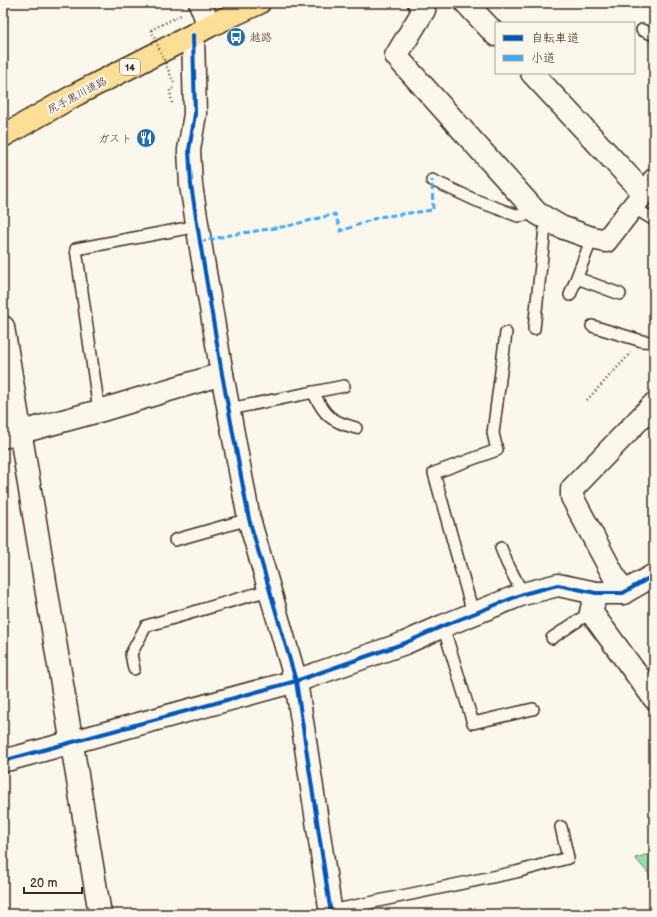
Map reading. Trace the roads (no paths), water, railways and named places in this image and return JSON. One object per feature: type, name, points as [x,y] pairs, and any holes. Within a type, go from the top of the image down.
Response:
[{"type":"main road","name":"尻手黒川道路","points":[[3,136],[77,94],[260,3]]},
{"type":"street","points":[[200,3],[201,31],[195,114],[189,150],[191,185],[222,374],[249,519],[296,681],[331,912]]},
{"type":"street","points":[[466,3],[495,34]]},
{"type":"street","points":[[428,5],[396,56],[542,216],[561,227],[592,238],[606,241],[644,193],[533,74]]},
{"type":"street","points":[[3,327],[11,434],[72,742],[100,914]]},
{"type":"street","points":[[11,434],[99,411],[222,374]]},
{"type":"street","points":[[623,593],[572,497],[572,489],[654,404]]},
{"type":"street","points":[[593,602],[623,593],[654,575]]},
{"type":"street","points":[[3,761],[296,681],[405,643],[473,613],[523,594],[558,585],[593,602],[654,698]]},
{"type":"lane","points":[[642,30],[654,35]]},
{"type":"lane","points":[[432,180],[475,200],[518,216],[542,216],[534,329]]},
{"type":"lane","points":[[644,193],[654,220]]},
{"type":"lane","points":[[99,411],[76,249],[198,226]]},
{"type":"lane","points":[[570,295],[592,238]]},
{"type":"lane","points":[[577,278],[620,294]]},
{"type":"lane","points":[[592,326],[642,341],[654,342]]},
{"type":"lane","points":[[473,613],[434,473],[497,450],[493,433],[506,333]]},
{"type":"lane","points":[[229,409],[344,386]]},
{"type":"lane","points":[[313,392],[321,408],[332,420],[342,425],[356,428]]},
{"type":"lane","points":[[175,540],[249,519]]},
{"type":"lane","points":[[501,548],[523,594]]},
{"type":"lane","points":[[134,669],[131,654],[146,626],[269,590]]},
{"type":"lane","points":[[552,638],[593,602]]},
{"type":"lane","points":[[443,626],[473,723],[533,709]]},
{"type":"lane","points":[[331,912],[516,872],[568,858],[561,827]]},
{"type":"place","name":"越路","points":[[236,37]]},
{"type":"place","name":"ガスト","points":[[146,138]]}]
